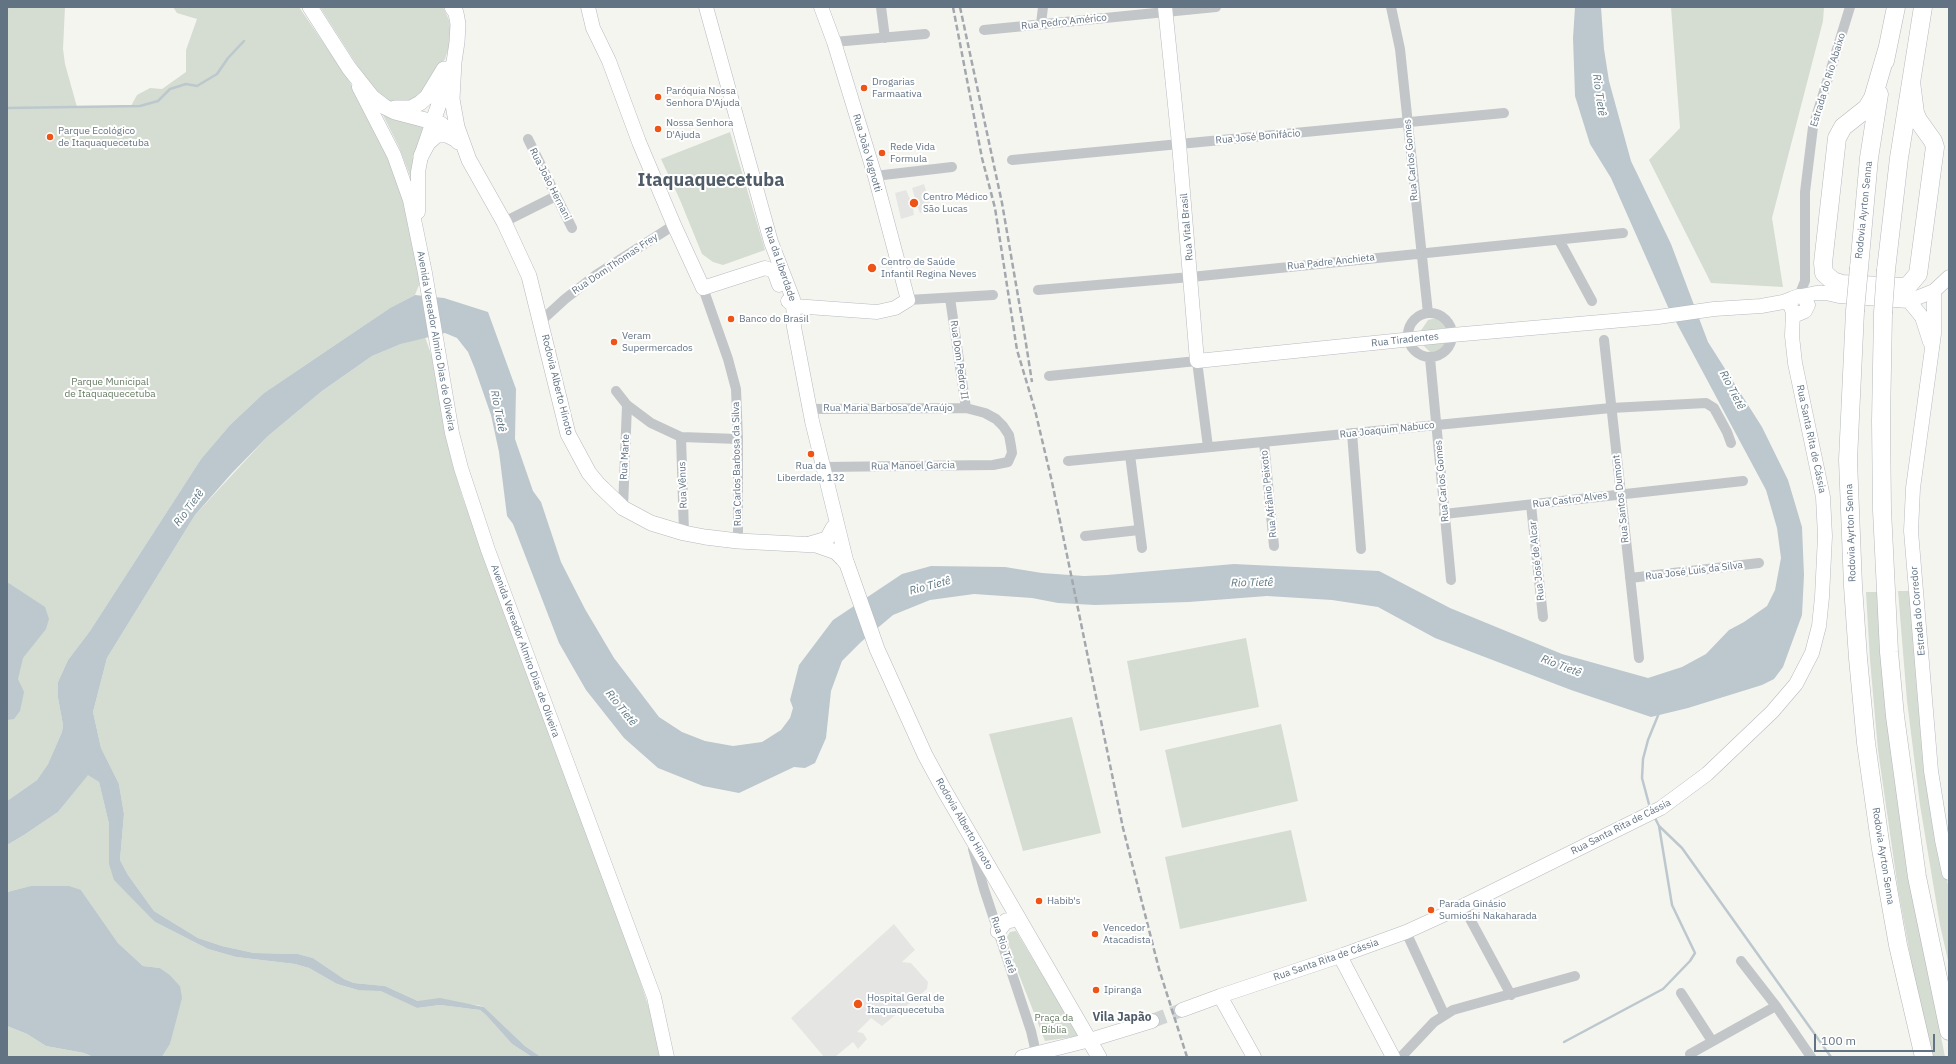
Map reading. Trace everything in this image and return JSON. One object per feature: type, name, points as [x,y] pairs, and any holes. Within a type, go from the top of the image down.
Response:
[{"type":"highway","name":"Rodovia Ayrton Senna","points":[[1896,7],[1887,50],[1869,158],[1855,311],[1848,460],[1853,586],[1866,743],[1880,849],[1898,945],[1924,1057]]},
{"type":"highway","points":[[1924,7],[1899,158],[1886,270],[1883,313],[1881,421],[1882,510],[1889,652],[1894,716],[1917,877],[1948,1027]]},
{"type":"highway","points":[[1887,50],[1873,98],[1867,108],[1843,127],[1837,138],[1823,263],[1824,273],[1827,277],[1842,284],[1901,288],[1908,286],[1914,281],[1918,274],[1935,151],[1933,141],[1915,113],[1911,82]]},
{"type":"highway","points":[[1851,122],[1858,124],[1863,128],[1866,134],[1869,158]]},
{"type":"highway","points":[[1899,158],[1909,140],[1919,135],[1930,136]]},
{"type":"main road","name":"Rodovia Alberto Hinoto","points":[[310,7],[349,68],[372,96],[384,107],[395,112],[433,121],[445,127],[456,139],[470,160],[504,222],[529,276],[568,434],[589,473],[599,485],[623,508],[650,523],[684,533],[738,541],[810,544],[821,546],[836,552],[847,564],[877,649],[911,727],[944,790],[1099,1057]]},
{"type":"main road","points":[[433,121],[454,62],[458,24],[456,13],[452,7]]},
{"type":"main road","points":[[384,107],[411,108],[420,103],[434,87],[457,42]]},
{"type":"main road","name":"Rodovia Alberto Hinoto","points":[[454,62],[452,110],[470,160]]},
{"type":"main road","points":[[421,156],[428,143],[437,135],[447,135],[456,139]]},
{"type":"main road","points":[[810,544],[827,539],[833,528]]},
{"type":"main road","name":"Rodovia Alberto Hinoto","points":[[836,552],[841,564],[853,582]]},
{"type":"main road","points":[[998,931],[1006,922],[1018,919]]},
{"type":"street","name":"Rua Carlos Barbosa da Silva","points":[[588,7],[593,28],[609,61],[639,142],[674,225],[703,288],[733,375],[736,389],[738,439],[738,541]]},
{"type":"street","name":"Rua da Liberdade","points":[[706,7],[771,242],[790,289],[794,306],[794,327],[810,409],[847,564]]},
{"type":"street","name":"Rua João Vagnotti","points":[[821,7],[834,42],[874,176],[908,300]]},
{"type":"street","points":[[881,7],[885,38]]},
{"type":"street","points":[[1041,24],[1043,7]]},
{"type":"street","name":"Rua Pedro Américo","points":[[984,30],[1165,9],[1216,7]]},
{"type":"street","name":"Rua Carlos Gomes","points":[[1391,7],[1399,44],[1420,253],[1428,313]]},
{"type":"street","name":"Estrada do Rio Abaixo","points":[[1799,304],[1805,281],[1805,192],[1813,127],[1850,7]]},
{"type":"street","name":"Rua Vital Brasil","points":[[1165,9],[1179,144],[1197,362],[1208,447]]},
{"type":"street","points":[[834,42],[925,34]]},
{"type":"street","name":"Avenida Vereador Almiro Dias de Oliveira","points":[[349,68],[394,155],[407,193],[419,236],[452,433],[461,468],[488,550],[654,997],[666,1057]]},
{"type":"street","name":"Rua José Bonifácio","points":[[1012,160],[1504,113]]},
{"type":"street","name":"Avenida Vereador Almiro Dias de Oliveira","points":[[419,236],[417,182],[421,156],[433,121]]},
{"type":"street","name":"Rua João Hernani","points":[[528,139],[572,228]]},
{"type":"street","points":[[874,176],[952,167]]},
{"type":"street","points":[[504,222],[556,196]]},
{"type":"street","name":"Rua Dom Thomas Frey","points":[[541,322],[565,299],[596,275],[674,225]]},
{"type":"street","name":"Rua Padre Anchieta","points":[[1038,290],[1191,277],[1623,233]]},
{"type":"street","points":[[1559,240],[1592,301]]},
{"type":"street","points":[[765,268],[771,256],[771,242]]},
{"type":"street","points":[[703,288],[765,268],[774,271],[778,281],[783,305],[794,327]]},
{"type":"street","points":[[1799,304],[1839,296],[1909,301],[1934,291],[1949,277]]},
{"type":"street","points":[[778,281],[782,285],[787,300],[794,306],[877,312],[895,308],[908,300],[993,295]]},
{"type":"street","name":"Estrada do Corredor","points":[[1934,291],[1934,334],[1913,488],[1911,531],[1931,771],[1949,873]]},
{"type":"street","name":"Rua Dom Pedro II","points":[[950,298],[966,408],[986,413],[996,419],[1003,426],[1009,435],[1012,453],[1008,462],[1004,464]]},
{"type":"street","name":"Estrada do Corredor","points":[[1909,301],[1922,317],[1931,348]]},
{"type":"street","name":"Rua Tiradentes","points":[[1049,376],[1452,335],[1658,317],[1714,309],[1799,304]]},
{"type":"street","name":"Rua Santa Rita de Cássia","points":[[1182,1010],[1406,932],[1463,906],[1655,811],[1707,774],[1772,712],[1796,684],[1812,653],[1819,626],[1822,597],[1825,536],[1823,497],[1818,464],[1801,396],[1794,348],[1799,304]]},
{"type":"street","points":[[1428,313],[1440,316],[1446,320],[1450,325],[1452,335],[1449,346],[1444,352],[1430,358],[1417,354],[1412,350],[1408,340],[1410,324],[1415,318],[1428,313]]},
{"type":"street","name":"Rua Santos Dumont","points":[[1604,340],[1639,658]]},
{"type":"street","name":"Rua Carlos Gomes","points":[[1430,358],[1451,580]]},
{"type":"street","points":[[616,391],[627,405],[651,423],[681,437],[738,439]]},
{"type":"street","name":"Rua Joaquim Nabuco","points":[[1068,460],[1611,408],[1706,403],[1714,408],[1727,432],[1731,443]]},
{"type":"street","name":"Rua Marte","points":[[623,508],[627,405]]},
{"type":"street","name":"Rua Maria Barbosa de Araújo","points":[[810,409],[966,408]]},
{"type":"street","points":[[1352,433],[1361,549]]},
{"type":"street","name":"Rua Vênus","points":[[681,437],[684,533]]},
{"type":"street","name":"Rua Afrânio Peixoto","points":[[1264,442],[1274,546]]},
{"type":"street","points":[[1130,455],[1142,548]]},
{"type":"street","name":"Rua Manoel Garcia","points":[[823,467],[1004,464]]},
{"type":"street","name":"Rua Castro Alves","points":[[1444,514],[1743,481]]},
{"type":"street","name":"Rua da Liberdade","points":[[829,492],[836,552]]},
{"type":"street","name":"Rua José de Alcar","points":[[1531,505],[1543,617]]},
{"type":"street","points":[[1085,536],[1139,530]]},
{"type":"street","name":"Rua José Luís da Silva","points":[[1630,578],[1759,563]]},
{"type":"street","name":"Rua Rio Tietê","points":[[969,832],[998,931],[1031,1031],[1037,1055]]},
{"type":"street","points":[[1463,906],[1511,995]]},
{"type":"street","points":[[1406,932],[1444,1014]]},
{"type":"street","points":[[1340,956],[1393,1057]]},
{"type":"street","points":[[1741,961],[1776,1006],[1810,1057]]},
{"type":"street","points":[[1401,1057],[1434,1022],[1444,1014],[1453,1010],[1575,976]]},
{"type":"street","points":[[1681,993],[1712,1041]]},
{"type":"street","points":[[1220,996],[1254,1057]]},
{"type":"street","points":[[1690,1054],[1776,1006]]},
{"type":"street","points":[[1022,1057],[1037,1055],[1152,1021]]},
{"type":"shaded area","name":"Centro Médico São Lucas","points":[[924,184],[932,210],[920,213],[918,208],[913,208],[914,215],[901,219],[895,193],[906,190],[910,199],[915,198],[912,188]]},
{"type":"shaded area","name":"Hospital Geral de Itaquaquecetuba","points":[[894,924],[915,950],[902,962],[911,963],[928,982],[927,989],[882,1026],[871,1018],[857,1032],[863,1033],[867,1039],[858,1049],[853,1042],[835,1057],[824,1057],[791,1018]]},
{"type":"green space","name":"Parque Municipal de Itaquaquecetuba","points":[[7,7],[65,7],[63,49],[65,64],[77,107],[131,106],[137,95],[150,88],[162,89],[186,72],[186,50],[197,19],[177,13],[173,7],[299,7],[348,79],[382,139],[405,199],[421,280],[415,295],[390,308],[264,393],[230,425],[201,459],[90,631],[68,660],[58,682],[58,698],[63,725],[62,732],[48,764],[37,780],[7,801]]},
{"type":"green space","points":[[320,7],[443,7],[449,20],[451,40],[445,59],[420,99],[395,106],[374,92]]},
{"type":"green space","points":[[1671,7],[1824,7],[1823,21],[1772,218],[1783,287],[1711,283],[1649,160],[1680,128]]},
{"type":"green space","points":[[382,113],[431,121],[414,186],[399,147]]},
{"type":"green space","points":[[730,132],[765,250],[723,265],[713,262],[702,254],[661,159]]},
{"type":"green space","points":[[1436,318],[1444,321],[1450,327],[1420,332],[1428,320]]},
{"type":"green space","points":[[425,337],[432,357],[451,458],[462,496],[632,956],[660,1042],[660,1057],[541,1057],[525,1046],[484,1007],[478,1005],[418,1001],[385,986],[354,983],[344,979],[313,958],[298,954],[254,953],[222,946],[198,938],[154,911],[128,875],[120,860],[124,814],[119,784],[101,748],[93,712],[107,658],[195,515],[268,436],[322,391],[372,356],[401,344]]},
{"type":"green space","points":[[1451,340],[1446,349],[1441,353],[1431,353],[1422,344]]},
{"type":"green space","points":[[1898,591],[1912,591],[1932,803],[1949,890],[1949,965],[1940,925],[1920,805],[1907,701]]},
{"type":"green space","points":[[1866,592],[1879,592],[1910,878],[1945,1057],[1933,1057],[1913,971],[1898,889],[1878,750]]},
{"type":"green space","points":[[1246,638],[1259,707],[1140,731],[1127,661]]},
{"type":"green space","points":[[1072,717],[1101,833],[1023,851],[989,734]]},
{"type":"green space","points":[[1281,724],[1298,801],[1182,828],[1165,750]]},
{"type":"green space","points":[[88,774],[99,782],[109,824],[109,864],[155,922],[208,949],[236,957],[295,964],[309,968],[337,984],[358,990],[381,990],[417,1008],[440,1005],[480,1010],[512,1044],[532,1057],[162,1057],[170,1044],[180,986],[170,975],[160,968],[143,966],[118,943],[81,890],[32,886],[7,892],[7,845],[58,812]]},
{"type":"green space","points":[[1291,830],[1307,901],[1180,929],[1165,857]]},
{"type":"green space","name":"Praça da Bíblia","points":[[1016,931],[1079,1036],[1045,1041],[1012,957],[1007,937],[1010,932]]},
{"type":"green space","points":[[7,1026],[27,1034],[46,1046],[84,1053],[93,1057],[7,1057]]},
{"type":"water","name":"Rio Tietê","points":[[1575,7],[1601,7],[1604,49],[1609,81],[1631,161],[1671,244],[1708,342],[1762,427],[1788,480],[1802,527],[1804,575],[1802,615],[1783,667],[1774,679],[1762,685],[1688,708],[1651,717],[1571,690],[1435,638],[1378,607],[1332,600],[1267,596],[1189,602],[1095,605],[1058,603],[1032,598],[974,594],[930,600],[893,615],[861,642],[842,661],[831,691],[826,738],[815,763],[805,768],[794,767],[739,793],[703,786],[658,768],[624,738],[586,690],[559,643],[513,524],[507,516],[499,452],[491,415],[475,369],[468,352],[457,338],[445,333],[401,344],[372,356],[322,391],[268,436],[232,473],[195,515],[107,658],[93,712],[101,748],[119,784],[124,814],[120,860],[128,875],[154,911],[198,938],[222,946],[254,953],[298,954],[313,958],[344,979],[354,983],[385,986],[418,1001],[440,998],[484,1007],[525,1046],[541,1057],[532,1057],[512,1044],[480,1010],[440,1005],[417,1008],[381,991],[358,990],[337,984],[309,968],[295,964],[236,957],[208,949],[155,922],[114,880],[109,864],[109,824],[99,782],[88,775],[58,812],[7,845],[7,801],[37,780],[48,764],[62,732],[63,725],[58,698],[58,682],[68,660],[90,631],[201,459],[230,425],[264,393],[390,308],[415,295],[444,298],[488,312],[516,389],[515,439],[533,491],[541,502],[561,562],[585,609],[614,658],[659,717],[682,732],[705,741],[733,746],[762,742],[781,730],[790,718],[793,708],[790,700],[799,665],[833,620],[902,574],[931,566],[1005,567],[1042,573],[1084,576],[1234,564],[1379,571],[1450,608],[1562,654],[1648,678],[1682,667],[1706,654],[1729,630],[1744,622],[1767,606],[1775,590],[1781,558],[1777,528],[1766,490],[1668,307],[1611,178],[1590,144],[1575,96],[1573,38]]},
{"type":"water","points":[[7,582],[45,607],[49,619],[46,629],[23,658],[18,679],[24,692],[20,711],[14,719],[7,720]]},
{"type":"water","points":[[31,886],[69,886],[81,890],[118,943],[143,966],[160,968],[170,975],[180,986],[182,998],[170,1044],[162,1057],[93,1057],[84,1053],[46,1046],[27,1034],[7,1026],[7,892]]},
{"type":"waterway","points":[[7,108],[140,106],[158,101],[170,89],[186,84],[197,86],[217,74],[228,58],[244,41]]},
{"type":"waterway","points":[[1650,808],[1642,778],[1643,759],[1648,740],[1659,713]]},
{"type":"waterway","points":[[1654,816],[1659,826],[1682,848],[1831,1057]]},
{"type":"waterway","points":[[1564,1042],[1663,989],[1690,961],[1695,953],[1672,905],[1659,826]]},
{"type":"tunnel","points":[[1152,1021],[1182,1010]]},
{"type":"railway","points":[[953,7],[982,158],[995,208],[1017,350],[1035,410],[1052,482],[1123,828],[1159,969],[1187,1057]]},
{"type":"railway","points":[[960,7],[1002,203],[1032,382]]},
{"type":"place","name":"Drogarias Farmaativa","points":[[864,88]]},
{"type":"place","name":"Paróquia Nossa Senhora D'Ajuda","points":[[658,97]]},
{"type":"place","name":"Nossa Senhora D'Ajuda","points":[[658,129]]},
{"type":"place","name":"Parque Ecológico de Itaquaquecetuba","points":[[50,137]]},
{"type":"place","name":"Rede Vida Formula","points":[[882,153]]},
{"type":"place","name":"Centro Médico São Lucas","points":[[914,203]]},
{"type":"place","name":"Centro de Saúde Infantil Regina Neves","points":[[872,268]]},
{"type":"place","name":"Banco do Brasil","points":[[731,319]]},
{"type":"place","name":"Veram Supermercados","points":[[614,342]]},
{"type":"place","name":"Rua da Liberdade, 132","points":[[811,454]]},
{"type":"place","name":"Habib's","points":[[1039,901]]},
{"type":"place","name":"Parada Ginásio Sumioshi Nakaharada","points":[[1431,910]]},
{"type":"place","name":"Vencedor Atacadista","points":[[1095,934]]},
{"type":"place","name":"Ipiranga","points":[[1096,990]]},
{"type":"place","name":"Hospital Geral de Itaquaquecetuba","points":[[858,1004]]},
{"type":"district","name":"Itaquaquecetuba","points":[[711,181]]},
{"type":"district","name":"Vila Japão","points":[[1122,1018]]}]
